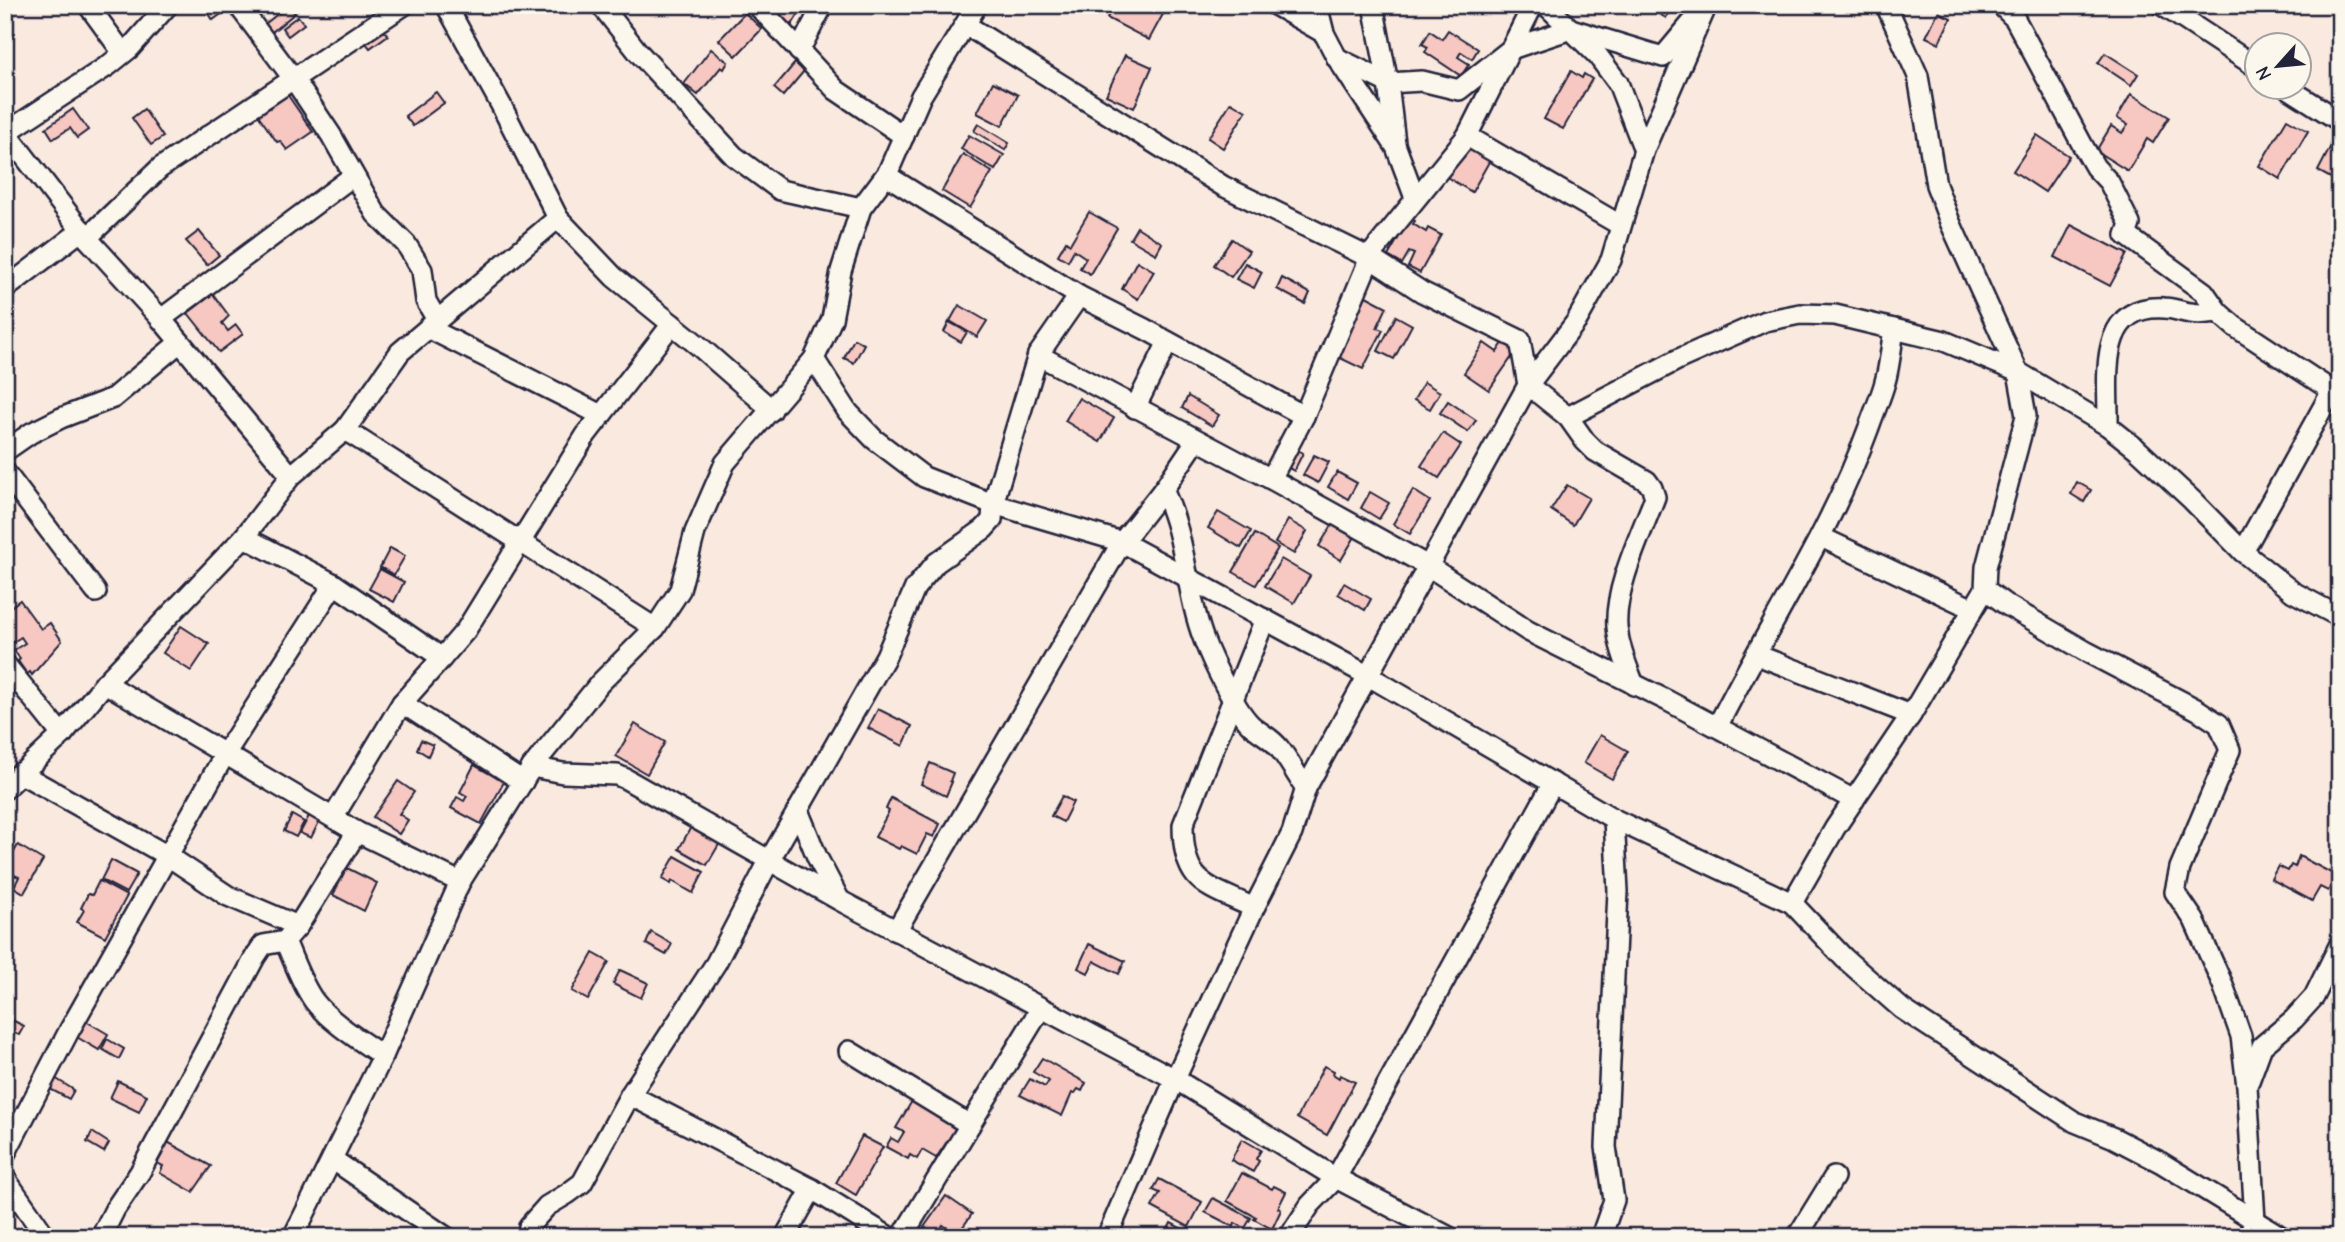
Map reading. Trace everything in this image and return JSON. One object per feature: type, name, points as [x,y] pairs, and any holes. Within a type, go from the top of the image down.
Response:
[{"type":"street","points":[[88,5],[123,53]]},
{"type":"street","points":[[168,5],[109,65],[6,131],[84,234],[161,319],[291,476]]},
{"type":"street","points":[[238,5],[293,78],[331,135],[376,214],[406,243],[422,270],[426,301],[433,324],[601,415]]},
{"type":"street","points":[[5,289],[84,234],[160,168],[404,5]]},
{"type":"street","points":[[446,5],[501,105],[558,218],[614,277],[772,410]]},
{"type":"street","points":[[601,5],[638,52],[734,156],[780,190],[861,208]]},
{"type":"street","points":[[757,5],[836,89],[904,136]]},
{"type":"street","points":[[799,51],[823,5]]},
{"type":"street","points":[[293,1237],[383,1056],[460,883],[528,774],[600,683],[655,628],[680,590],[695,533],[725,463],[814,359],[832,319],[841,271],[861,208],[886,174],[921,96],[977,5]]},
{"type":"street","points":[[1275,5],[1324,33]]},
{"type":"street","points":[[1317,5],[1324,33],[1337,58],[1355,89],[1396,147]]},
{"type":"street","points":[[1373,5],[1388,83],[1396,147],[1415,198]]},
{"type":"street","points":[[1271,479],[1304,416],[1370,258],[1415,198],[1467,136],[1533,5]]},
{"type":"street","points":[[1546,5],[1598,56],[1618,83],[1644,150]]},
{"type":"street","points":[[1337,58],[1388,83],[1422,81],[1459,90],[1511,49],[1572,29],[1662,57],[1706,5]]},
{"type":"street","points":[[1107,1237],[1175,1079],[1254,908],[1292,833],[1306,788],[1528,385],[1576,322],[1611,261],[1644,150],[1706,5]]},
{"type":"street","points":[[1792,903],[1853,800],[1911,715],[1985,589],[1986,567],[2026,416],[2018,372],[1936,185],[1918,76],[1886,5]]},
{"type":"street","points":[[2001,5],[2015,19],[2095,167],[2109,181],[2130,224],[2126,235],[2204,292],[2218,312],[2234,326],[2336,394],[2243,552]]},
{"type":"street","points":[[2162,5],[2244,59]]},
{"type":"street","points":[[966,25],[1223,186],[1370,258],[1422,292],[1520,340],[1528,385],[1568,417],[1595,451],[1647,481],[1655,497],[1619,597],[1617,626],[1621,650],[1634,685]]},
{"type":"street","points":[[2310,102],[2340,121]]},
{"type":"street","points":[[1467,136],[1620,225]]},
{"type":"street","points":[[886,174],[1079,296],[1304,416]]},
{"type":"street","points":[[161,319],[353,176]]},
{"type":"street","points":[[5,789],[62,735],[105,683],[244,537],[291,476],[345,429],[400,352],[558,218]]},
{"type":"street","points":[[528,1237],[529,1226],[547,1206],[582,1183],[630,1095],[716,962],[769,861],[886,656],[915,588],[936,563],[984,529],[992,520],[993,504],[1038,355],[1079,296]]},
{"type":"street","points":[[2108,426],[2112,340],[2117,326],[2127,316],[2142,309],[2165,308],[2190,313],[2218,312]]},
{"type":"street","points":[[1568,417],[1679,359],[1765,321],[1800,314],[1835,315],[1944,341],[2018,372],[2108,426],[2165,474],[2243,552],[2293,592],[2340,617]]},
{"type":"street","points":[[334,816],[402,703],[466,630],[586,435],[672,324]]},
{"type":"street","points":[[1717,727],[1821,537],[1857,461],[1885,382],[1894,329]]},
{"type":"street","points":[[5,451],[31,433],[61,418],[113,398],[180,342]]},
{"type":"street","points":[[1135,408],[1168,342]]},
{"type":"street","points":[[1038,355],[1428,566],[1528,631],[1853,800]]},
{"type":"street","points":[[814,359],[848,412],[874,439],[924,478],[993,504],[1122,542],[1367,674],[1614,819],[1792,903],[1844,958],[1902,1009],[2075,1122],[2114,1138],[2160,1162],[2252,1229],[2282,1237]]},
{"type":"street","points":[[345,429],[655,628]]},
{"type":"street","points":[[896,931],[1122,542],[1163,490],[1196,441]]},
{"type":"street","points":[[5,472],[96,592]]},
{"type":"street","points":[[1163,490],[1173,509],[1196,615],[1205,642],[1232,697],[1249,723],[1277,745],[1306,788]]},
{"type":"street","points":[[244,537],[334,584],[442,658]]},
{"type":"street","points":[[1821,537],[1973,609]]},
{"type":"street","points":[[5,1154],[69,1031],[225,754],[334,584]]},
{"type":"street","points":[[1985,589],[2005,604],[2087,652],[2198,710],[2219,724],[2230,750],[2180,868],[2175,892],[2194,920],[2223,985],[2241,1036],[2247,1086],[2252,1229]]},
{"type":"street","points":[[1254,908],[1205,884],[1190,870],[1183,848],[1183,825],[1265,619]]},
{"type":"street","points":[[1757,655],[1911,715]]},
{"type":"street","points":[[5,664],[62,735]]},
{"type":"street","points":[[105,683],[357,832],[460,883]]},
{"type":"street","points":[[402,703],[528,774],[617,775],[839,900],[1175,1079],[1336,1178],[1449,1237]]},
{"type":"street","points":[[20,773],[168,856],[228,896],[298,926]]},
{"type":"street","points":[[1289,1237],[1310,1205],[1336,1178],[1553,783]]},
{"type":"street","points":[[798,810],[817,857],[839,900]]},
{"type":"street","points":[[1601,1237],[1614,1200],[1606,1147],[1618,891],[1614,819]]},
{"type":"street","points":[[101,1237],[115,1209],[140,1171],[255,957],[263,945],[285,941],[298,926],[357,832]]},
{"type":"street","points":[[285,941],[304,984],[316,1003],[357,1039],[383,1056]]},
{"type":"street","points":[[2247,1086],[2262,1046],[2294,1019],[2314,997],[2340,944]]},
{"type":"street","points":[[902,1237],[1041,1008]]},
{"type":"street","points":[[849,1051],[970,1125]]},
{"type":"street","points":[[630,1095],[812,1189],[889,1237]]},
{"type":"street","points":[[332,1159],[446,1237]]},
{"type":"street","points":[[1797,1237],[1835,1177]]},
{"type":"street","points":[[5,1178],[46,1237]]},
{"type":"street","points":[[785,1237],[812,1189]]},
{"type":"building","points":[[211,5],[219,5],[224,12],[213,20],[206,9]]},
{"type":"building","points":[[289,5],[295,13],[272,32],[265,24]]},
{"type":"building","points":[[785,5],[804,5],[792,25],[778,17]]},
{"type":"building","points":[[1113,5],[1168,5],[1149,40],[1107,18]]},
{"type":"building","points":[[1643,5],[1673,5],[1666,18]]},
{"type":"building","points":[[1938,12],[1951,18],[1939,43],[1926,37]]},
{"type":"building","points":[[745,13],[762,29],[736,56],[719,40]]},
{"type":"building","points":[[298,16],[304,24],[288,36],[282,28]]},
{"type":"building","points":[[380,26],[388,35],[370,48],[363,39]]},
{"type":"building","points":[[1448,30],[1478,49],[1472,59],[1461,52],[1458,57],[1469,64],[1461,76],[1425,52],[1428,47],[1422,44],[1430,31],[1442,39]]},
{"type":"building","points":[[711,49],[728,62],[698,95],[684,84]]},
{"type":"building","points":[[2105,53],[2138,74],[2131,85],[2098,63]]},
{"type":"building","points":[[1125,55],[1152,67],[1134,108],[1106,95]]},
{"type":"building","points":[[795,63],[804,71],[783,96],[774,88]]},
{"type":"building","points":[[1571,71],[1582,78],[1584,74],[1592,79],[1563,129],[1544,119]]},
{"type":"building","points":[[993,82],[1018,95],[1002,126],[977,113]]},
{"type":"building","points":[[285,91],[313,132],[287,150],[280,141],[277,142],[256,112]]},
{"type":"building","points":[[436,92],[444,103],[413,126],[405,116]]},
{"type":"building","points":[[2131,94],[2169,117],[2153,143],[2147,139],[2128,171],[2096,151],[2111,126],[2122,133],[2128,125],[2117,118]]},
{"type":"building","points":[[1231,102],[1246,111],[1223,148],[1208,138]]},
{"type":"building","points":[[73,109],[88,130],[77,138],[70,128],[53,139],[46,128]]},
{"type":"building","points":[[144,109],[163,137],[151,145],[132,118]]},
{"type":"building","points":[[2287,119],[2308,131],[2280,179],[2259,166]]},
{"type":"building","points":[[978,124],[1009,143],[1005,150],[974,131]]},
{"type":"building","points":[[969,135],[1004,155],[995,170],[961,149]]},
{"type":"building","points":[[2037,135],[2069,156],[2045,192],[2013,171]]},
{"type":"building","points":[[2333,142],[2340,146],[2340,183],[2318,171]]},
{"type":"building","points":[[1462,145],[1490,160],[1472,192],[1445,176]]},
{"type":"building","points":[[963,154],[992,172],[970,208],[942,191]]},
{"type":"building","points":[[1089,212],[1117,228],[1090,274],[1080,268],[1086,258],[1074,250],[1068,261],[1058,255],[1066,241],[1070,244]]},
{"type":"building","points":[[1410,218],[1415,221],[1413,224],[1426,232],[1428,228],[1441,235],[1420,273],[1408,267],[1414,254],[1409,252],[1402,264],[1388,256]]},
{"type":"building","points":[[2071,225],[2127,254],[2110,286],[2055,257]]},
{"type":"building","points":[[1137,227],[1162,243],[1156,254],[1130,239]]},
{"type":"building","points":[[199,231],[219,255],[207,265],[186,241]]},
{"type":"building","points":[[1232,239],[1249,251],[1231,277],[1214,265]]},
{"type":"building","points":[[1137,261],[1154,271],[1138,299],[1122,289]]},
{"type":"building","points":[[1245,263],[1262,272],[1254,288],[1236,279]]},
{"type":"building","points":[[1282,278],[1310,293],[1305,304],[1277,289]]},
{"type":"building","points":[[213,294],[229,316],[222,323],[228,331],[236,325],[243,334],[219,352],[188,313]]},
{"type":"building","points":[[1366,296],[1387,307],[1377,328],[1383,330],[1363,369],[1336,356]]},
{"type":"building","points":[[959,305],[987,321],[977,337],[950,321]]},
{"type":"building","points":[[1396,316],[1412,325],[1394,359],[1378,351]]},
{"type":"building","points":[[949,322],[967,332],[961,342],[944,332]]},
{"type":"building","points":[[854,339],[864,344],[854,363],[844,358]]},
{"type":"building","points":[[1484,343],[1497,352],[1503,343],[1516,351],[1489,390],[1464,373]]},
{"type":"building","points":[[1424,382],[1440,392],[1430,409],[1414,400]]},
{"type":"building","points":[[1188,396],[1219,415],[1212,426],[1182,408]]},
{"type":"building","points":[[1079,398],[1114,418],[1100,442],[1065,421]]},
{"type":"building","points":[[1448,401],[1476,420],[1468,432],[1440,413]]},
{"type":"building","points":[[1443,433],[1461,445],[1439,478],[1421,466]]},
{"type":"building","points":[[1290,446],[1303,453],[1294,471],[1281,464]]},
{"type":"building","points":[[1314,455],[1329,462],[1318,483],[1303,475]]},
{"type":"building","points":[[1337,472],[1357,483],[1348,499],[1328,487]]},
{"type":"building","points":[[2077,482],[2091,490],[2084,502],[2071,494]]},
{"type":"building","points":[[1567,485],[1589,498],[1573,525],[1551,510]]},
{"type":"building","points":[[1413,490],[1430,501],[1410,534],[1393,524]]},
{"type":"building","points":[[1370,492],[1389,503],[1379,519],[1361,508]]},
{"type":"building","points":[[1218,512],[1251,531],[1241,548],[1208,528]]},
{"type":"building","points":[[1288,520],[1307,531],[1294,554],[1275,543]]},
{"type":"building","points":[[1334,522],[1356,535],[1341,560],[1319,546]]},
{"type":"building","points":[[1255,534],[1278,548],[1256,585],[1233,572]]},
{"type":"building","points":[[390,548],[405,556],[394,575],[380,567]]},
{"type":"building","points":[[1281,559],[1310,576],[1294,603],[1265,586]]},
{"type":"building","points":[[380,569],[404,582],[394,602],[369,589]]},
{"type":"building","points":[[1344,583],[1371,599],[1365,610],[1338,594]]},
{"type":"building","points":[[20,600],[41,629],[50,623],[62,641],[32,675],[30,672],[27,674],[14,650],[25,643],[21,637],[10,644],[5,638],[5,611]]},
{"type":"building","points":[[181,626],[209,644],[191,671],[163,653]]},
{"type":"building","points":[[878,709],[912,726],[903,746],[868,728]]},
{"type":"building","points":[[635,724],[665,742],[647,774],[616,756]]},
{"type":"building","points":[[1600,735],[1628,751],[1612,779],[1584,763]]},
{"type":"building","points":[[421,740],[433,745],[428,756],[417,749]]},
{"type":"building","points":[[930,763],[953,773],[946,796],[921,784]]},
{"type":"building","points":[[474,765],[504,782],[481,824],[451,808],[457,797],[464,801],[467,796],[460,792]]},
{"type":"building","points":[[398,781],[414,792],[399,814],[408,820],[399,834],[373,817]]},
{"type":"building","points":[[1062,796],[1073,802],[1063,822],[1051,816]]},
{"type":"building","points":[[891,798],[940,824],[934,837],[927,834],[917,854],[901,846],[899,849],[875,837],[889,811],[886,809]]},
{"type":"building","points":[[311,812],[321,818],[311,838],[300,833]]},
{"type":"building","points":[[292,815],[304,822],[296,837],[284,831]]},
{"type":"building","points":[[692,825],[721,841],[707,865],[679,849]]},
{"type":"building","points":[[18,845],[43,860],[24,893],[14,887],[19,877],[12,874],[7,883],[5,882],[5,868]]},
{"type":"building","points":[[675,856],[704,872],[693,893],[672,881],[671,884],[662,879]]},
{"type":"building","points":[[2299,856],[2337,876],[2328,891],[2320,887],[2312,901],[2271,879],[2278,866],[2288,871],[2291,865],[2295,867]]},
{"type":"building","points":[[111,860],[137,874],[126,893],[101,880]]},
{"type":"building","points":[[347,868],[377,883],[364,911],[333,895]]},
{"type":"building","points":[[99,881],[127,896],[105,937],[77,922],[84,910],[81,908],[88,894],[92,895]]},
{"type":"building","points":[[651,932],[672,944],[666,955],[646,944]]},
{"type":"building","points":[[1089,944],[1125,961],[1119,974],[1094,961],[1088,973],[1078,968]]},
{"type":"building","points":[[593,953],[609,962],[588,1000],[572,991]]},
{"type":"building","points":[[620,970],[648,983],[641,998],[613,984]]},
{"type":"building","points":[[6,1017],[24,1026],[19,1035],[5,1028]]},
{"type":"building","points":[[84,1020],[108,1034],[99,1050],[75,1036]]},
{"type":"building","points":[[107,1039],[124,1049],[119,1059],[102,1049]]},
{"type":"building","points":[[1042,1058],[1086,1083],[1082,1091],[1078,1089],[1072,1093],[1062,1116],[1020,1095],[1030,1079],[1045,1087],[1049,1081],[1033,1072]]},
{"type":"building","points":[[1324,1066],[1334,1071],[1333,1074],[1339,1078],[1340,1075],[1355,1082],[1327,1135],[1297,1118]]},
{"type":"building","points":[[55,1078],[74,1090],[69,1099],[50,1089]]},
{"type":"building","points":[[118,1081],[147,1095],[139,1112],[110,1098]]},
{"type":"building","points":[[912,1101],[957,1127],[936,1158],[922,1150],[917,1159],[910,1155],[908,1159],[886,1147],[891,1138],[898,1142],[904,1132],[896,1128]]},
{"type":"building","points":[[92,1132],[109,1143],[104,1152],[87,1142]]},
{"type":"building","points":[[862,1136],[883,1147],[856,1195],[836,1183]]},
{"type":"building","points":[[162,1139],[211,1166],[193,1192],[160,1173],[163,1166],[157,1163],[163,1153],[157,1149]]},
{"type":"building","points":[[1242,1139],[1261,1150],[1253,1172],[1231,1160]]},
{"type":"building","points":[[1242,1173],[1272,1189],[1274,1186],[1286,1192],[1272,1229],[1227,1201]]},
{"type":"building","points":[[1159,1179],[1202,1202],[1189,1227],[1152,1207],[1160,1193],[1153,1190]]},
{"type":"building","points":[[946,1196],[972,1214],[957,1235],[943,1225],[935,1237],[932,1237],[922,1230]]},
{"type":"building","points":[[1213,1198],[1251,1218],[1245,1228],[1235,1223],[1234,1227],[1205,1212]]},
{"type":"building","points":[[1171,1223],[1190,1233],[1187,1237],[1164,1237]]}]
